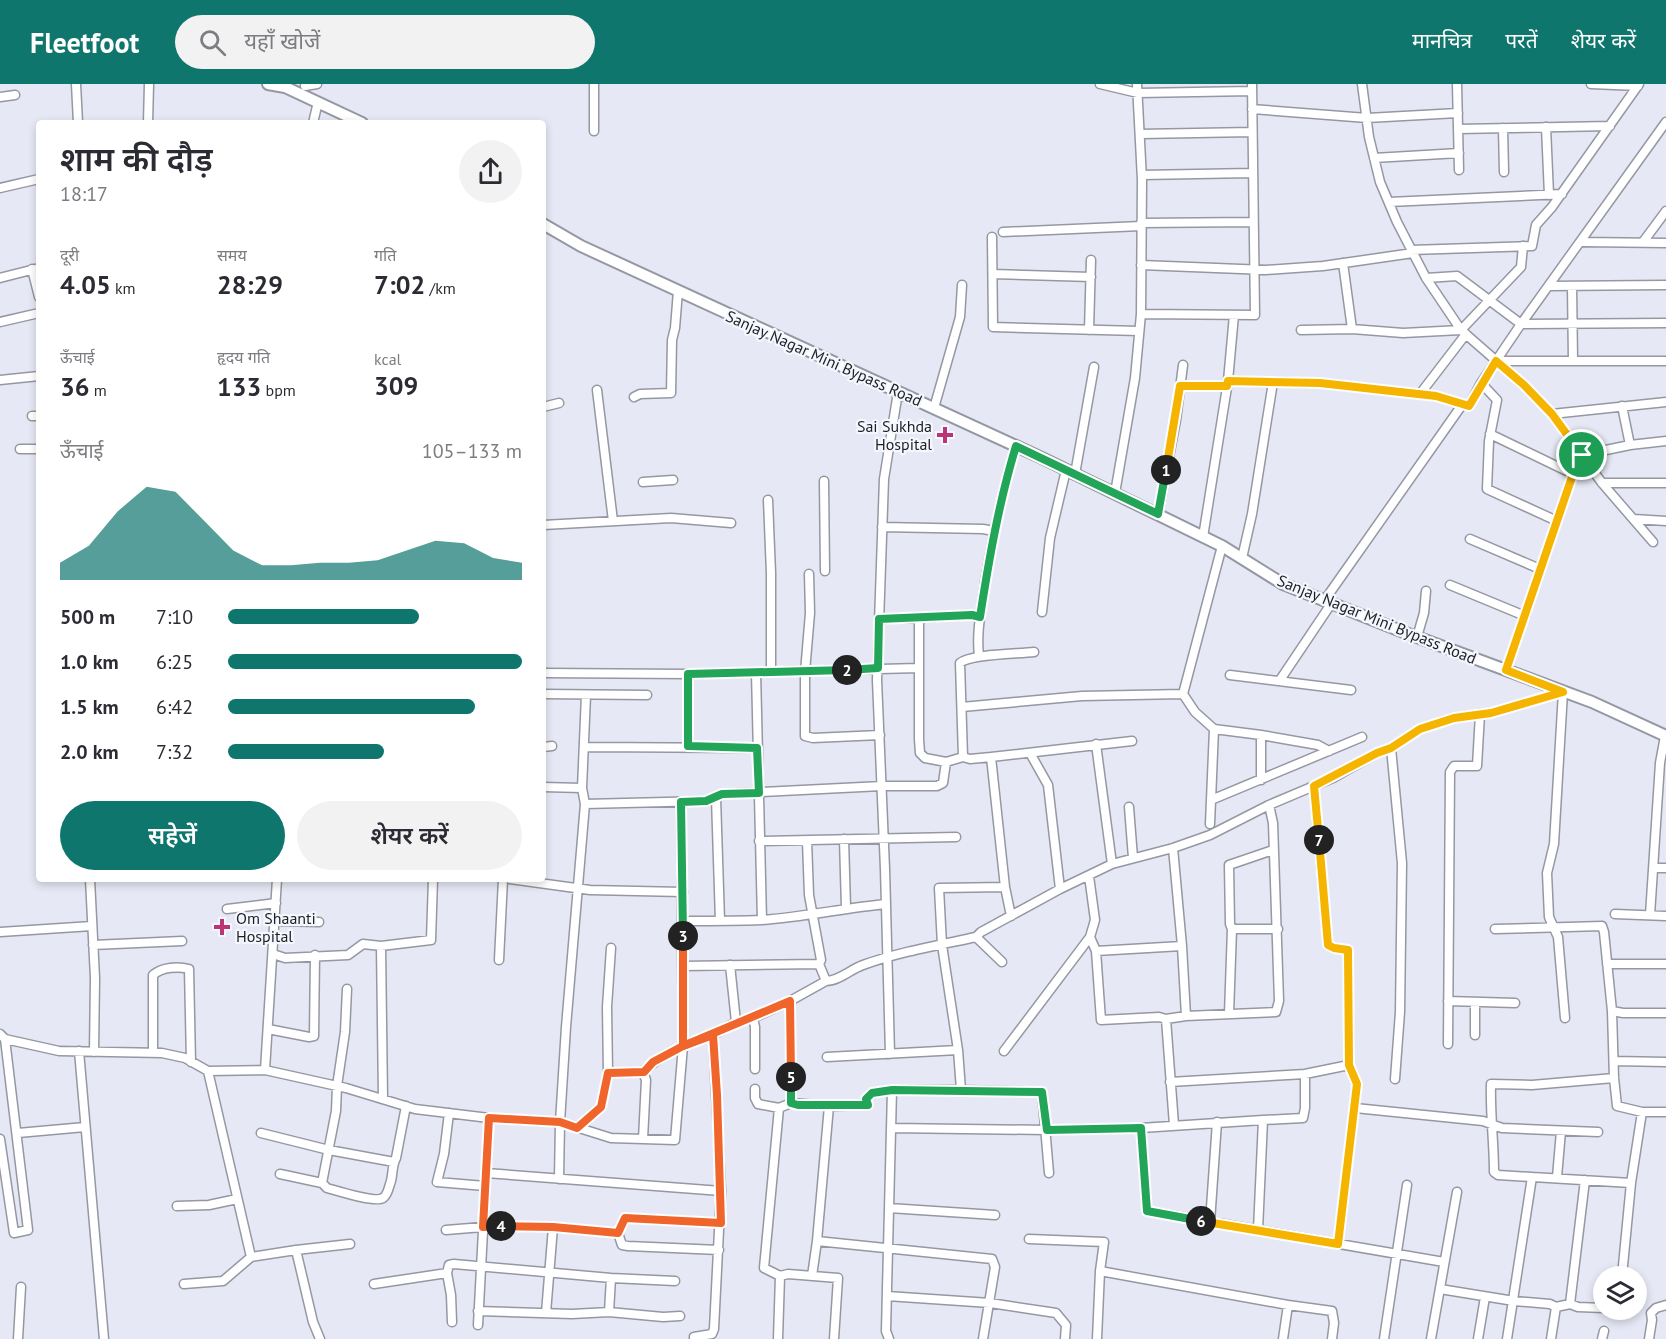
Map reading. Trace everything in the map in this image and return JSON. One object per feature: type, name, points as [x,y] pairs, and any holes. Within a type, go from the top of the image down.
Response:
[{"type":"street","points":[[76,84],[78,120]]},
{"type":"street","points":[[148,120],[149,84]]},
{"type":"street","points":[[268,84],[304,88],[317,84]]},
{"type":"street","points":[[594,84],[594,131]]},
{"type":"street","points":[[1100,84],[1138,88],[1252,88],[1255,315],[1141,314]]},
{"type":"street","points":[[1362,84],[1380,182],[1426,278],[1463,332],[1524,385],[1552,414],[1602,483],[1653,542]]},
{"type":"street","points":[[1457,84],[1460,170]]},
{"type":"street","points":[[1591,84],[1639,85]]},
{"type":"street","points":[[1141,265],[1255,270],[1343,263],[1412,252],[1532,246],[1536,225],[1562,194],[1639,85]]},
{"type":"street","points":[[304,88],[318,102],[356,120]]},
{"type":"street","points":[[1115,493],[1135,378],[1141,314],[1142,175],[1138,88]]},
{"type":"street","points":[[0,97],[15,95]]},
{"type":"street","points":[[314,120],[318,102]]},
{"type":"street","points":[[1252,109],[1367,118],[1458,113]]},
{"type":"street","points":[[1180,386],[1273,382],[1320,383],[1436,396],[1469,406],[1521,324],[1666,122]]},
{"type":"street","points":[[1458,129],[1610,126]]},
{"type":"street","points":[[1546,127],[1549,195]]},
{"type":"street","points":[[1503,128],[1504,172]]},
{"type":"street","points":[[1140,134],[1252,132]]},
{"type":"street","points":[[1374,158],[1459,153]]},
{"type":"street","points":[[1142,175],[1252,173]]},
{"type":"street","points":[[0,188],[36,180]]},
{"type":"street","points":[[1389,202],[1562,194]]},
{"type":"street","points":[[1643,242],[1666,211]]},
{"type":"street","points":[[1002,232],[1253,222]]},
{"type":"street","name":"Sanjay Nagar Mini Bypass Road","points":[[546,227],[581,246],[1115,493],[1222,546],[1283,584],[1592,702],[1666,736]]},
{"type":"street","points":[[992,237],[993,327],[1139,331]]},
{"type":"street","points":[[1582,242],[1666,243]]},
{"type":"street","points":[[1420,394],[1463,332],[1521,267],[1523,246]]},
{"type":"street","points":[[1089,330],[1091,260]]},
{"type":"street","points":[[1343,263],[1352,329]]},
{"type":"street","points":[[0,278],[36,269]]},
{"type":"street","points":[[993,274],[1091,277]]},
{"type":"street","points":[[1426,278],[1457,276],[1521,324],[1666,323]]},
{"type":"street","points":[[934,408],[960,317],[962,285]]},
{"type":"street","points":[[1549,286],[1666,285]]},
{"type":"street","points":[[1572,286],[1573,361]]},
{"type":"street","points":[[634,397],[640,394],[671,393],[672,340],[678,291]]},
{"type":"street","points":[[0,322],[36,314]]},
{"type":"street","points":[[1203,537],[1227,384],[1234,315]]},
{"type":"street","points":[[1301,330],[1463,332]]},
{"type":"street","points":[[1496,361],[1666,361]]},
{"type":"street","points":[[1158,514],[1183,365]]},
{"type":"street","points":[[1042,612],[1050,537],[1070,472],[1094,367]]},
{"type":"street","points":[[0,380],[36,376]]},
{"type":"street","points":[[1242,558],[1252,514],[1273,382]]},
{"type":"street","points":[[1481,384],[1497,400],[1490,434],[1486,489],[1557,521]]},
{"type":"street","points":[[597,390],[613,521]]},
{"type":"street","points":[[890,1054],[878,668],[884,479],[898,392]]},
{"type":"street","points":[[1552,414],[1666,402]]},
{"type":"street","points":[[546,406],[559,403]]},
{"type":"street","points":[[1280,680],[1328,602],[1462,405]]},
{"type":"street","points":[[1622,406],[1630,445]]},
{"type":"street","points":[[1490,434],[1573,474]]},
{"type":"street","points":[[1582,455],[1630,445],[1666,441]]},
{"type":"street","points":[[979,656],[980,617],[994,531],[1016,446]]},
{"type":"street","points":[[20,449],[36,448]]},
{"type":"street","points":[[1506,670],[1573,474],[1582,455]]},
{"type":"street","points":[[643,482],[673,480]]},
{"type":"street","points":[[824,481],[825,572]]},
{"type":"street","points":[[1602,483],[1666,483]]},
{"type":"street","points":[[768,500],[771,671]]},
{"type":"street","points":[[546,525],[671,518],[731,523]]},
{"type":"street","points":[[1634,519],[1666,521]]},
{"type":"street","points":[[882,527],[994,531]]},
{"type":"street","points":[[1470,539],[1540,569]]},
{"type":"street","points":[[1222,546],[1184,694],[1195,712],[1214,729],[1318,745],[1329,751]]},
{"type":"street","points":[[809,573],[810,613],[805,672],[805,736],[880,735]]},
{"type":"street","points":[[1450,585],[1524,616]]},
{"type":"street","points":[[1417,637],[1424,613],[1426,591]]},
{"type":"street","points":[[879,619],[972,615],[980,617]]},
{"type":"street","points":[[919,618],[920,753],[925,758],[946,762],[963,757],[991,757],[1132,741]]},
{"type":"street","points":[[963,757],[960,663],[979,656],[1034,652]]},
{"type":"street","points":[[546,673],[688,674],[919,668]]},
{"type":"street","points":[[756,672],[762,920]]},
{"type":"street","points":[[688,674],[688,746]]},
{"type":"street","points":[[1230,675],[1351,690]]},
{"type":"street","points":[[608,1073],[644,1072],[653,1062],[683,1046],[713,1035],[736,1022],[753,1018],[861,965],[976,937],[1060,889],[1112,864],[1173,848],[1210,835],[1391,748],[1420,729],[1454,718],[1491,713],[1563,692],[1554,844],[1547,873],[1549,917],[1558,937],[1565,1018]]},
{"type":"street","points":[[546,694],[647,695]]},
{"type":"street","points":[[962,707],[1082,696],[1184,694]]},
{"type":"street","points":[[559,1179],[566,1027],[585,804],[582,788],[586,695]]},
{"type":"street","points":[[1448,1044],[1450,772],[1454,766],[1477,766],[1480,714]]},
{"type":"street","points":[[1210,824],[1214,729]]},
{"type":"street","points":[[1261,735],[1261,780]]},
{"type":"street","points":[[1650,915],[1660,764],[1666,736]]},
{"type":"street","points":[[1211,800],[1362,737]]},
{"type":"street","points":[[1096,744],[1112,864]]},
{"type":"street","points":[[584,747],[757,748]]},
{"type":"street","points":[[1391,748],[1402,862],[1400,1012],[1395,1079]]},
{"type":"street","points":[[1030,753],[1048,785],[1060,889]]},
{"type":"street","points":[[991,757],[1005,887],[1011,916]]},
{"type":"street","points":[[585,804],[706,801],[722,794],[882,786],[937,786],[942,783],[946,762]]},
{"type":"street","points":[[1314,786],[1328,945],[1348,950],[1349,1065],[1357,1084],[1338,1244]]},
{"type":"street","points":[[546,788],[582,788]]},
{"type":"street","points":[[716,798],[720,921]]},
{"type":"street","points":[[0,1139],[14,1233],[28,1230],[18,1133],[2,1037],[59,1051],[153,1053],[185,1058],[208,1071],[265,1070],[337,1086],[406,1106],[489,1118],[560,1122],[611,1138],[675,1140],[683,1046],[681,802]]},
{"type":"street","points":[[1090,937],[1096,951],[1101,1020],[1159,1017],[1166,1019],[1276,1012],[1279,1001],[1278,929],[1273,823],[1269,805]]},
{"type":"street","points":[[1129,807],[1133,858]]},
{"type":"street","points":[[759,841],[956,837]]},
{"type":"street","points":[[844,839],[846,908]]},
{"type":"street","points":[[807,841],[809,895],[821,960],[819,964],[826,981]]},
{"type":"street","points":[[1173,848],[1186,1016]]},
{"type":"street","points":[[1229,1014],[1232,929],[1229,865],[1273,850]]},
{"type":"street","points":[[1654,868],[1666,868]]},
{"type":"street","points":[[1004,1051],[1090,937],[1095,920],[1089,876]]},
{"type":"street","points":[[90,882],[95,978],[94,1052]]},
{"type":"street","points":[[265,1070],[276,882]]},
{"type":"street","points":[[273,954],[285,958],[348,955],[363,944],[381,946],[431,940],[433,882]]},
{"type":"street","points":[[499,960],[503,882]]},
{"type":"street","points":[[536,882],[590,890],[683,892]]},
{"type":"street","points":[[961,1090],[958,1050],[942,945],[939,888],[1005,887]]},
{"type":"street","points":[[227,909],[276,903]]},
{"type":"street","points":[[683,921],[762,920],[886,904]]},
{"type":"street","points":[[1615,914],[1666,916]]},
{"type":"street","points":[[275,921],[320,922]]},
{"type":"street","points":[[0,932],[92,926]]},
{"type":"street","points":[[1495,929],[1602,926],[1612,1011],[1617,1106],[1642,1112],[1666,1112]]},
{"type":"street","points":[[1232,929],[1278,929]]},
{"type":"street","points":[[976,937],[1002,962]]},
{"type":"street","points":[[93,945],[182,941]]},
{"type":"street","points":[[381,946],[383,1099]]},
{"type":"street","points":[[1096,951],[1182,946]]},
{"type":"street","points":[[577,1128],[601,1107],[608,1073],[611,948]]},
{"type":"street","points":[[268,1029],[314,1036],[315,955]]},
{"type":"street","points":[[684,966],[819,964]]},
{"type":"street","points":[[1607,964],[1666,964]]},
{"type":"street","points":[[730,965],[736,1022]]},
{"type":"street","points":[[153,1053],[153,975],[160,969],[189,969],[191,1062]]},
{"type":"street","points":[[322,1184],[336,1111],[337,1086],[345,1032],[347,989]]},
{"type":"street","points":[[790,1001],[791,1103]]},
{"type":"street","points":[[1448,1001],[1515,1003]]},
{"type":"street","points":[[1475,1002],[1475,1035]]},
{"type":"street","points":[[1612,1011],[1666,1013]]},
{"type":"street","points":[[753,1018],[755,1069]]},
{"type":"street","points":[[1166,1019],[1174,1125]]},
{"type":"street","points":[[694,1339],[694,1337],[712,1334],[714,1329],[721,1223],[713,1035]]},
{"type":"street","points":[[827,1057],[958,1050]]},
{"type":"street","points":[[79,1051],[104,1339]]},
{"type":"street","points":[[1615,1061],[1666,1062]]},
{"type":"street","points":[[1170,1082],[1305,1074],[1349,1065]]},
{"type":"street","points":[[208,1071],[251,1257]]},
{"type":"street","points":[[643,1139],[646,1080],[644,1072]]},
{"type":"street","points":[[891,1128],[1047,1130],[1141,1128],[1303,1118],[1305,1074]]},
{"type":"street","points":[[1614,1078],[1532,1085],[1491,1084],[1490,1115],[1494,1172],[1498,1175],[1532,1178],[1557,1177],[1631,1183]]},
{"type":"street","points":[[755,1089],[758,1104],[779,1108],[791,1103],[829,1106],[868,1105],[866,1099],[872,1093],[892,1090],[1042,1092],[1049,1173]]},
{"type":"street","points":[[889,1339],[886,1331],[892,1090]]},
{"type":"street","points":[[280,1174],[371,1199],[382,1199],[386,1196],[393,1174],[406,1106]]},
{"type":"street","points":[[812,1276],[829,1106]]},
{"type":"street","points":[[1355,1107],[1483,1121],[1502,1128],[1598,1132]]},
{"type":"street","points":[[779,1108],[765,1268],[780,1276],[838,1278],[834,1339]]},
{"type":"street","points":[[1623,1266],[1631,1183],[1642,1112]]},
{"type":"street","points":[[449,1113],[444,1154],[437,1182],[485,1186]]},
{"type":"street","points":[[478,1325],[489,1118]]},
{"type":"street","points":[[1258,1230],[1263,1120]]},
{"type":"street","points":[[1209,1222],[1217,1122]]},
{"type":"street","points":[[18,1133],[85,1127]]},
{"type":"street","points":[[1141,1128],[1147,1211],[1444,1262]]},
{"type":"street","points":[[1557,1177],[1562,1131]]},
{"type":"street","points":[[261,1133],[329,1150],[394,1162]]},
{"type":"street","points":[[486,1173],[721,1191]]},
{"type":"street","points":[[1507,1339],[1532,1178]]},
{"type":"street","points":[[1570,1304],[1585,1180]]},
{"type":"street","points":[[1384,1339],[1407,1185]]},
{"type":"street","points":[[1431,1339],[1457,1192]]},
{"type":"street","points":[[177,1206],[209,1205],[237,1199]]},
{"type":"street","points":[[889,1208],[995,1215]]},
{"type":"street","points":[[719,1250],[622,1245],[618,1233],[625,1218],[721,1223]]},
{"type":"street","points":[[446,1230],[483,1227],[553,1227],[618,1233]]},
{"type":"street","points":[[546,1313],[553,1227]]},
{"type":"street","points":[[1029,1239],[1104,1242],[1100,1271],[1097,1339]]},
{"type":"street","points":[[817,1241],[992,1259],[995,1267],[983,1339]]},
{"type":"street","points":[[184,1284],[223,1281],[251,1257],[350,1244]]},
{"type":"street","points":[[296,1250],[313,1322],[320,1339]]},
{"type":"street","points":[[452,1322],[448,1265],[675,1281]]},
{"type":"street","points":[[1100,1271],[1334,1312],[1332,1339]]},
{"type":"street","points":[[374,1284],[447,1274]]},
{"type":"street","points":[[778,1339],[780,1276]]},
{"type":"street","points":[[609,1312],[611,1278]]},
{"type":"street","points":[[18,1339],[21,1287]]},
{"type":"street","points":[[1440,1289],[1514,1301],[1550,1304],[1556,1307],[1570,1304],[1593,1308]]},
{"type":"street","points":[[887,1296],[990,1303],[1056,1313],[1066,1325],[1065,1339]]},
{"type":"street","points":[[1478,1339],[1485,1297]]},
{"type":"street","points":[[1282,1339],[1288,1305]]},
{"type":"street","points":[[1649,1339],[1651,1313],[1656,1308],[1666,1305]]},
{"type":"street","points":[[1551,1339],[1556,1307]]},
{"type":"street","points":[[478,1311],[572,1314],[609,1312],[663,1317],[680,1316]]},
{"type":"place","name":"Sai Sukhda Hospital","points":[[945,435]]},
{"type":"place","name":"Om Shaanti Hospital","points":[[222,927]]},
{"type":"route","points":[[1582,455],[1552,414],[1524,385],[1496,361],[1469,406],[1436,396],[1320,383],[1228,381],[1227,386],[1180,386],[1176,420],[1158,514],[1016,446],[994,531],[980,617],[972,615],[879,619],[878,668],[688,674],[688,746],[757,748],[759,793],[722,794],[706,801],[681,802],[683,1046],[713,1035],[721,1223],[625,1218],[618,1233],[553,1227],[483,1227],[489,1118],[560,1122],[577,1128],[601,1107],[608,1073],[644,1072],[653,1062],[683,1046],[790,1001],[791,1103],[857,1107],[868,1105],[866,1099],[872,1093],[892,1090],[1042,1092],[1047,1130],[1141,1128],[1147,1211],[1338,1244],[1357,1084],[1349,1065],[1348,950],[1328,945],[1314,786],[1391,748],[1420,729],[1454,718],[1491,713],[1563,692],[1506,670],[1573,474],[1582,455]]}]
